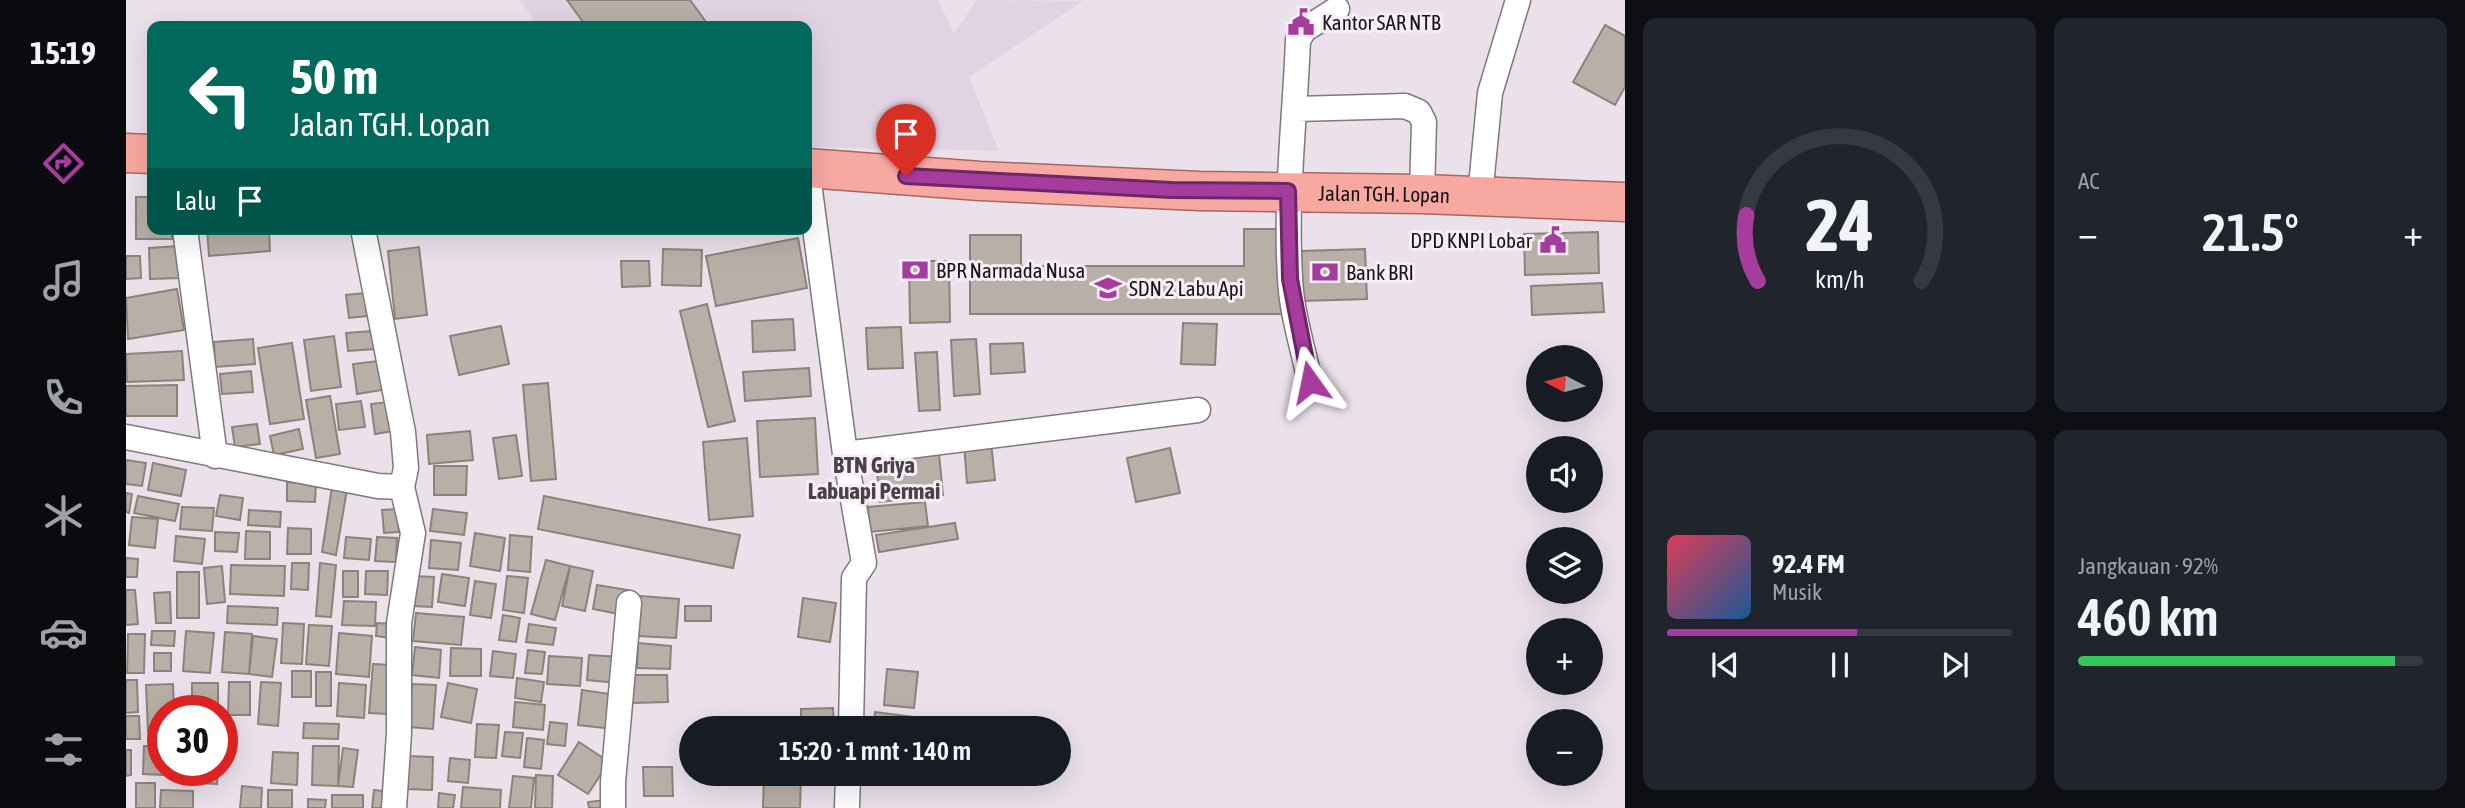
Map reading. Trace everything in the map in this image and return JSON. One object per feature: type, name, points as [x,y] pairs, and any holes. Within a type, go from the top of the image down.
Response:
[{"type":"highway","points":[[126,153],[147,154]]},
{"type":"highway","name":"Jalan TGH. Lopan","points":[[812,168],[980,181],[1199,191],[1422,194],[1625,202]]},
{"type":"street","points":[[1480,196],[1490,93],[1518,0]]},
{"type":"street","points":[[1310,382],[1290,279],[1288,191],[1296,109],[1298,40],[1304,30],[1337,9]]},
{"type":"street","points":[[1296,109],[1405,106],[1419,112],[1424,122],[1422,194]]},
{"type":"street","points":[[812,206],[845,454],[864,563],[854,578],[851,716]]},
{"type":"street","points":[[186,235],[215,456]]},
{"type":"street","points":[[364,235],[403,432],[406,468],[402,487],[413,533],[400,623],[399,733],[394,808]]},
{"type":"street","points":[[845,454],[1198,410]]},
{"type":"street","points":[[126,437],[378,486],[402,487]]},
{"type":"street","points":[[613,808],[629,603]]},
{"type":"street","points":[[847,808],[848,786]]},
{"type":"shaded area","points":[[520,0],[938,0],[954,33],[977,0],[1083,1],[969,77],[999,151],[812,147],[812,21],[535,21]]},
{"type":"building","points":[[567,0],[690,0],[705,21],[582,21]]},
{"type":"building","points":[[1605,25],[1625,36],[1625,87],[1615,105],[1573,82]]},
{"type":"building","points":[[136,197],[147,197],[147,235],[172,235],[172,239],[136,239]]},
{"type":"building","points":[[1244,229],[1284,229],[1283,314],[970,314],[970,235],[1021,235],[1021,266],[1244,266]]},
{"type":"building","points":[[1598,232],[1599,273],[1525,275],[1524,234]]},
{"type":"building","points":[[207,235],[269,235],[270,251],[209,256]]},
{"type":"building","points":[[798,238],[807,288],[716,306],[706,256]]},
{"type":"building","points":[[178,246],[180,278],[150,279],[149,248]]},
{"type":"building","points":[[419,247],[427,315],[395,319],[388,251]]},
{"type":"building","points":[[663,249],[702,250],[701,286],[662,285]]},
{"type":"building","points":[[1365,249],[1367,299],[1303,301],[1301,251]]},
{"type":"building","points":[[126,256],[140,256],[141,278],[126,279]]},
{"type":"building","points":[[621,261],[649,261],[650,286],[622,287]]},
{"type":"building","points":[[909,261],[949,261],[950,322],[910,323]]},
{"type":"building","points":[[1602,283],[1604,312],[1532,315],[1531,286]]},
{"type":"building","points":[[177,289],[184,330],[128,339],[126,298]]},
{"type":"building","points":[[365,293],[367,316],[349,318],[346,295]]},
{"type":"building","points":[[707,304],[735,421],[708,427],[680,311]]},
{"type":"building","points":[[793,319],[795,350],[753,352],[752,321]]},
{"type":"building","points":[[1183,323],[1217,324],[1215,365],[1181,364]]},
{"type":"building","points":[[501,326],[509,364],[459,375],[450,336]]},
{"type":"building","points":[[901,327],[903,368],[868,369],[866,328]]},
{"type":"building","points":[[373,331],[375,349],[348,351],[346,333]]},
{"type":"building","points":[[334,336],[341,387],[311,391],[304,340]]},
{"type":"building","points":[[253,339],[255,364],[215,367],[214,342]]},
{"type":"building","points":[[976,339],[980,394],[954,396],[951,340]]},
{"type":"building","points":[[292,343],[304,419],[270,424],[258,348]]},
{"type":"building","points":[[1023,343],[1025,372],[991,374],[990,344]]},
{"type":"building","points":[[182,351],[184,380],[127,382],[126,354]]},
{"type":"building","points":[[937,352],[940,410],[919,411],[915,353]]},
{"type":"building","points":[[378,361],[382,390],[357,394],[353,364]]},
{"type":"building","points":[[809,368],[811,396],[745,401],[743,372]]},
{"type":"building","points":[[251,371],[253,392],[222,394],[220,374]]},
{"type":"building","points":[[548,383],[556,479],[531,481],[523,385]]},
{"type":"building","points":[[177,385],[177,416],[126,416],[126,386]]},
{"type":"building","points":[[330,396],[340,454],[316,458],[306,400]]},
{"type":"building","points":[[361,401],[365,427],[339,430],[336,404]]},
{"type":"building","points":[[388,402],[393,431],[375,434],[371,404]]},
{"type":"building","points":[[815,418],[818,474],[760,477],[757,421]]},
{"type":"building","points":[[257,424],[260,444],[235,447],[232,427]]},
{"type":"building","points":[[299,429],[303,449],[274,455],[270,436]]},
{"type":"building","points":[[470,431],[473,460],[429,464],[427,435]]},
{"type":"building","points":[[516,435],[522,476],[499,479],[493,438]]},
{"type":"building","points":[[747,438],[753,516],[709,520],[703,442]]},
{"type":"building","points":[[991,442],[995,480],[967,483],[964,444]]},
{"type":"building","points":[[1170,448],[1180,493],[1136,502],[1127,458]]},
{"type":"building","points":[[939,454],[943,495],[880,502],[876,461]]},
{"type":"building","points":[[126,460],[146,463],[142,486],[126,484]]},
{"type":"building","points":[[153,463],[186,470],[181,496],[148,490]]},
{"type":"building","points":[[434,466],[467,466],[466,495],[434,495]]},
{"type":"building","points":[[287,482],[316,483],[315,502],[287,501]]},
{"type":"building","points":[[332,487],[347,489],[336,555],[322,552]]},
{"type":"building","points":[[126,493],[132,494],[129,513],[126,512]]},
{"type":"building","points":[[220,495],[243,498],[240,520],[216,516]]},
{"type":"building","points":[[138,496],[179,504],[175,521],[134,513]]},
{"type":"building","points":[[544,496],[740,535],[733,568],[538,529]]},
{"type":"building","points":[[925,502],[928,526],[870,532],[868,507]]},
{"type":"building","points":[[182,507],[214,508],[212,531],[180,529]]},
{"type":"building","points":[[397,509],[399,532],[384,533],[382,510]]},
{"type":"building","points":[[433,509],[467,513],[464,535],[430,531]]},
{"type":"building","points":[[249,510],[281,512],[280,527],[248,525]]},
{"type":"building","points":[[132,517],[158,519],[155,548],[129,545]]},
{"type":"building","points":[[955,523],[958,539],[879,552],[876,535]]},
{"type":"building","points":[[288,528],[311,529],[311,554],[287,554]]},
{"type":"building","points":[[246,531],[270,532],[270,559],[245,559]]},
{"type":"building","points":[[215,532],[239,533],[237,552],[215,551]]},
{"type":"building","points":[[475,533],[505,538],[500,571],[470,566]]},
{"type":"building","points":[[510,535],[532,537],[530,572],[508,570]]},
{"type":"building","points":[[176,536],[205,539],[202,564],[174,561]]},
{"type":"building","points":[[346,537],[371,539],[369,560],[344,558]]},
{"type":"building","points":[[377,537],[397,538],[396,562],[375,561]]},
{"type":"building","points":[[431,540],[461,543],[458,570],[429,568]]},
{"type":"building","points":[[126,558],[138,559],[137,577],[126,577]]},
{"type":"building","points":[[546,560],[570,566],[555,620],[531,614]]},
{"type":"building","points":[[292,563],[309,563],[308,590],[291,589]]},
{"type":"building","points":[[320,563],[336,565],[331,617],[316,616]]},
{"type":"building","points":[[231,565],[285,566],[284,596],[230,594]]},
{"type":"building","points":[[222,566],[225,602],[207,604],[204,568]]},
{"type":"building","points":[[570,566],[593,571],[585,611],[562,606]]},
{"type":"building","points":[[343,571],[358,571],[358,597],[343,597]]},
{"type":"building","points":[[366,571],[388,571],[387,595],[365,594]]},
{"type":"building","points":[[177,572],[199,572],[199,618],[177,618]]},
{"type":"building","points":[[442,574],[469,578],[465,606],[438,602]]},
{"type":"building","points":[[415,576],[434,577],[432,607],[413,606]]},
{"type":"building","points":[[507,576],[528,578],[524,613],[503,610]]},
{"type":"building","points":[[475,581],[496,584],[491,618],[470,615]]},
{"type":"building","points":[[597,585],[628,590],[624,615],[593,609]]},
{"type":"building","points":[[126,590],[135,590],[138,624],[126,625]]},
{"type":"building","points":[[170,592],[171,623],[156,623],[154,593]]},
{"type":"building","points":[[640,596],[679,599],[676,638],[638,636]]},
{"type":"building","points":[[803,598],[836,603],[830,642],[798,637]]},
{"type":"building","points":[[344,601],[376,602],[375,626],[342,625]]},
{"type":"building","points":[[228,606],[278,608],[277,625],[227,623]]},
{"type":"building","points":[[685,606],[711,606],[711,621],[685,621]]},
{"type":"building","points":[[416,613],[464,617],[461,645],[413,641]]},
{"type":"building","points":[[503,615],[520,618],[516,642],[499,640]]},
{"type":"building","points":[[283,623],[304,624],[302,664],[281,663]]},
{"type":"building","points":[[377,623],[392,624],[390,638],[376,636]]},
{"type":"building","points":[[529,624],[556,628],[553,645],[526,642]]},
{"type":"building","points":[[309,625],[332,626],[329,666],[306,664]]},
{"type":"building","points":[[152,631],[175,631],[174,646],[151,645]]},
{"type":"building","points":[[186,631],[214,633],[210,673],[183,671]]},
{"type":"building","points":[[225,632],[252,634],[249,674],[222,672]]},
{"type":"building","points":[[339,633],[372,636],[369,677],[336,674]]},
{"type":"building","points":[[128,634],[145,634],[144,673],[127,673]]},
{"type":"building","points":[[253,636],[277,639],[272,677],[249,674]]},
{"type":"building","points":[[638,643],[671,646],[670,669],[637,668]]},
{"type":"building","points":[[415,647],[441,650],[439,678],[412,675]]},
{"type":"building","points":[[451,648],[481,649],[481,676],[450,676]]},
{"type":"building","points":[[528,650],[545,652],[542,674],[525,673]]},
{"type":"building","points":[[493,651],[516,654],[513,678],[490,676]]},
{"type":"building","points":[[154,653],[171,653],[171,671],[154,671]]},
{"type":"building","points":[[589,655],[620,657],[618,683],[587,680]]},
{"type":"building","points":[[549,656],[582,658],[580,686],[547,684]]},
{"type":"building","points":[[373,664],[392,665],[388,714],[369,713]]},
{"type":"building","points":[[887,669],[918,672],[914,708],[884,705]]},
{"type":"building","points":[[292,671],[311,671],[311,697],[292,697]]},
{"type":"building","points":[[316,672],[331,672],[331,706],[316,706]]},
{"type":"building","points":[[633,675],[667,675],[668,702],[633,703]]},
{"type":"building","points":[[517,678],[544,682],[541,702],[515,698]]},
{"type":"building","points":[[126,680],[137,680],[138,712],[126,713]]},
{"type":"building","points":[[229,682],[250,682],[250,715],[238,715],[238,695],[229,695]]},
{"type":"building","points":[[261,682],[281,683],[278,726],[258,724]]},
{"type":"building","points":[[192,683],[218,683],[218,695],[192,695]]},
{"type":"building","points":[[339,683],[366,685],[364,718],[337,716]]},
{"type":"building","points":[[448,683],[477,689],[471,723],[441,717]]},
{"type":"building","points":[[173,684],[173,695],[147,695],[147,708],[146,685]]},
{"type":"building","points":[[412,684],[436,685],[433,729],[409,727]]},
{"type":"building","points":[[582,690],[617,695],[613,729],[578,725]]},
{"type":"building","points":[[515,702],[545,705],[543,730],[513,727]]},
{"type":"building","points":[[833,708],[833,716],[801,716],[801,709]]},
{"type":"building","points":[[875,712],[907,716],[874,716]]},
{"type":"building","points":[[126,716],[139,716],[140,739],[126,739]]},
{"type":"building","points":[[550,722],[567,724],[565,746],[547,744]]},
{"type":"building","points":[[304,723],[339,724],[338,739],[303,738]]},
{"type":"building","points":[[477,724],[499,725],[496,758],[475,757]]},
{"type":"building","points":[[505,732],[523,733],[520,758],[502,756]]},
{"type":"building","points":[[527,738],[544,740],[541,769],[524,767]]},
{"type":"building","points":[[579,742],[609,762],[588,794],[558,775]]},
{"type":"building","points":[[144,746],[147,746],[147,774],[143,774]]},
{"type":"building","points":[[313,746],[339,746],[338,786],[312,785]]},
{"type":"building","points":[[343,748],[358,750],[353,787],[338,786]]},
{"type":"building","points":[[126,750],[131,750],[131,775],[126,776]]},
{"type":"building","points":[[273,752],[298,753],[297,785],[271,783]]},
{"type":"building","points":[[406,756],[433,757],[432,790],[405,789]]},
{"type":"building","points":[[450,758],[470,760],[468,783],[448,781]]},
{"type":"building","points":[[643,767],[672,767],[673,796],[644,796]]},
{"type":"building","points":[[536,775],[553,776],[552,808],[535,808]]},
{"type":"building","points":[[513,776],[534,778],[531,808],[509,808]]},
{"type":"building","points":[[136,783],[155,786],[155,808],[136,808]]},
{"type":"building","points":[[242,786],[262,788],[261,808],[240,808]]},
{"type":"building","points":[[764,786],[801,786],[800,808],[763,808]]},
{"type":"building","points":[[463,787],[501,790],[500,808],[461,808]]},
{"type":"building","points":[[161,790],[193,791],[193,808],[160,808]]},
{"type":"building","points":[[268,790],[292,790],[292,808],[268,808]]},
{"type":"building","points":[[374,790],[391,792],[389,808],[372,808]]},
{"type":"building","points":[[439,793],[455,795],[453,808],[438,808]]},
{"type":"building","points":[[332,795],[363,795],[363,808],[332,808]]},
{"type":"building","points":[[308,799],[326,800],[325,808],[308,808]]},
{"type":"building","points":[[605,800],[606,808],[589,808],[588,802]]},
{"type":"place","name":"Kantor SAR NTB","points":[[1301,22]]},
{"type":"place","name":"DPD KNPI Lobar","points":[[1553,240]]},
{"type":"place","name":"BPR Narmada Nusa","points":[[915,270]]},
{"type":"place","name":"Bank BRI","points":[[1325,272]]},
{"type":"place","name":"SDN 2 Labu Api","points":[[1108,288]]},
{"type":"district","name":"BTN Griya Labuapi Permai","points":[[874,478]]},
{"type":"route","points":[[906,176],[1171,190],[1288,191],[1290,279],[1310,382]]}]
